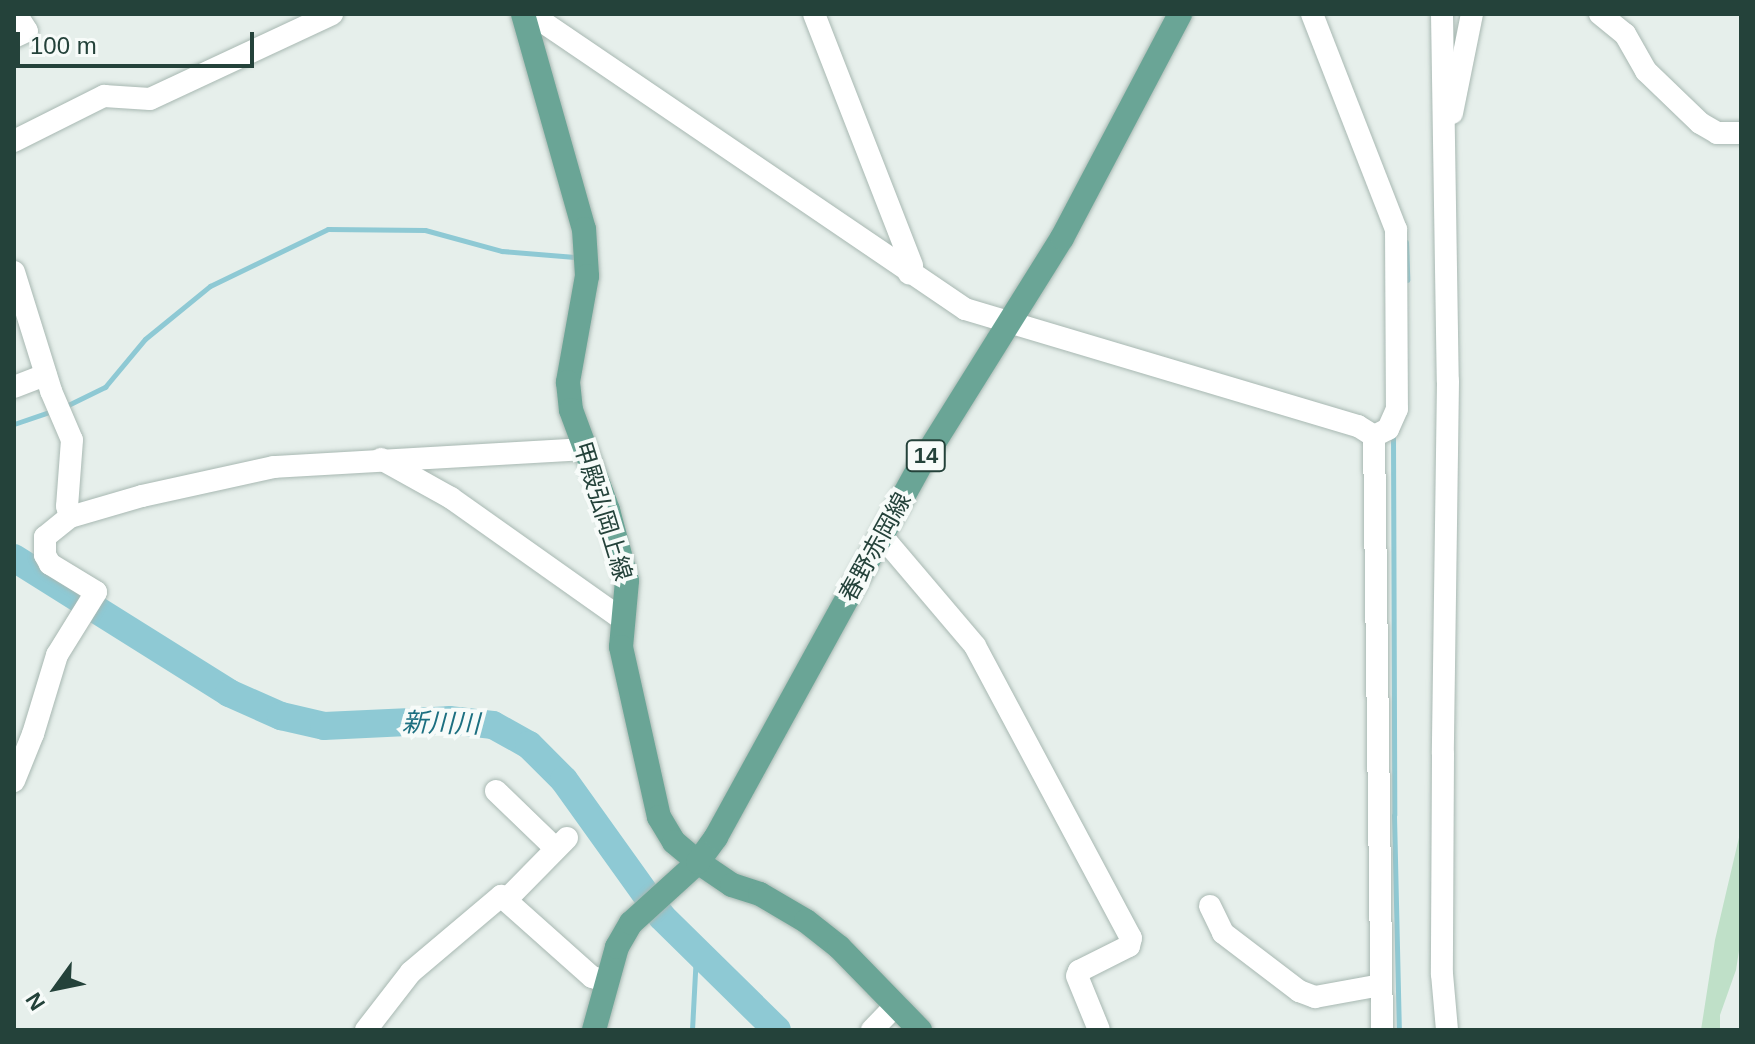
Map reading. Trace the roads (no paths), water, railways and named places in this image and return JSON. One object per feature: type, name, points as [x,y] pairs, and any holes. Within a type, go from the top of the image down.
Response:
[{"type":"main road","name":"甲殿弘岡上線","points":[[523,14],[584,229],[587,276],[568,382],[583,449],[608,510],[627,581],[621,647],[659,817],[674,842],[698,862],[732,885],[760,894],[806,921],[839,947],[920,1030]]},
{"type":"main road","name":"春野赤岡線","points":[[594,1030],[617,947],[646,908],[698,862],[716,837],[922,462],[1062,238],[1180,14]]},
{"type":"street","points":[[14,37],[27,31],[16,14]]},
{"type":"street","points":[[14,141],[104,96],[150,99],[332,14]]},
{"type":"street","points":[[531,14],[965,309],[1009,325],[1358,426],[1374,436]]},
{"type":"street","points":[[814,14],[912,266],[909,273]]},
{"type":"street","points":[[1312,14],[1396,229],[1397,409],[1388,429],[1374,436]]},
{"type":"street","points":[[1442,14],[1448,381],[1442,974],[1447,1030]]},
{"type":"street","points":[[1444,128],[1455,107],[1472,14]]},
{"type":"street","points":[[1600,14],[1625,34],[1646,71],[1700,123],[1717,133],[1741,133]]},
{"type":"street","points":[[14,272],[49,383],[72,440],[67,506],[70,517]]},
{"type":"street","points":[[14,387],[49,383]]},
{"type":"street","points":[[1374,436],[1382,1030]]},
{"type":"street","points":[[16,771],[57,655],[96,592],[50,564],[45,555],[45,537],[70,517],[142,496],[274,467],[380,458],[583,449]]},
{"type":"street","points":[[380,458],[451,498],[622,619]]},
{"type":"street","points":[[881,535],[975,646],[1131,938],[1129,946],[1079,971],[1077,976],[1099,1030]]},
{"type":"street","points":[[496,791],[562,844],[506,900]]},
{"type":"street","points":[[366,1030],[411,972],[501,896],[592,977],[606,981]]},
{"type":"street","points":[[1210,906],[1223,933],[1299,991],[1315,997],[1381,985]]},
{"type":"street","points":[[872,1030],[896,1005]]},
{"type":"waterway","points":[[64,407],[105,387],[145,339],[210,286],[328,229],[425,230],[502,251],[575,257]]},
{"type":"waterway","points":[[1406,242],[1407,280]]},
{"type":"waterway","points":[[14,424],[55,410]]},
{"type":"waterway","points":[[1393,436],[1394,815],[1399,1030]]},
{"type":"waterway","name":"新川川","points":[[14,558],[229,693],[281,716],[324,726],[449,720],[493,725],[529,745],[564,780],[662,917],[777,1030]]},
{"type":"waterway","points":[[692,1030],[696,954]]}]
